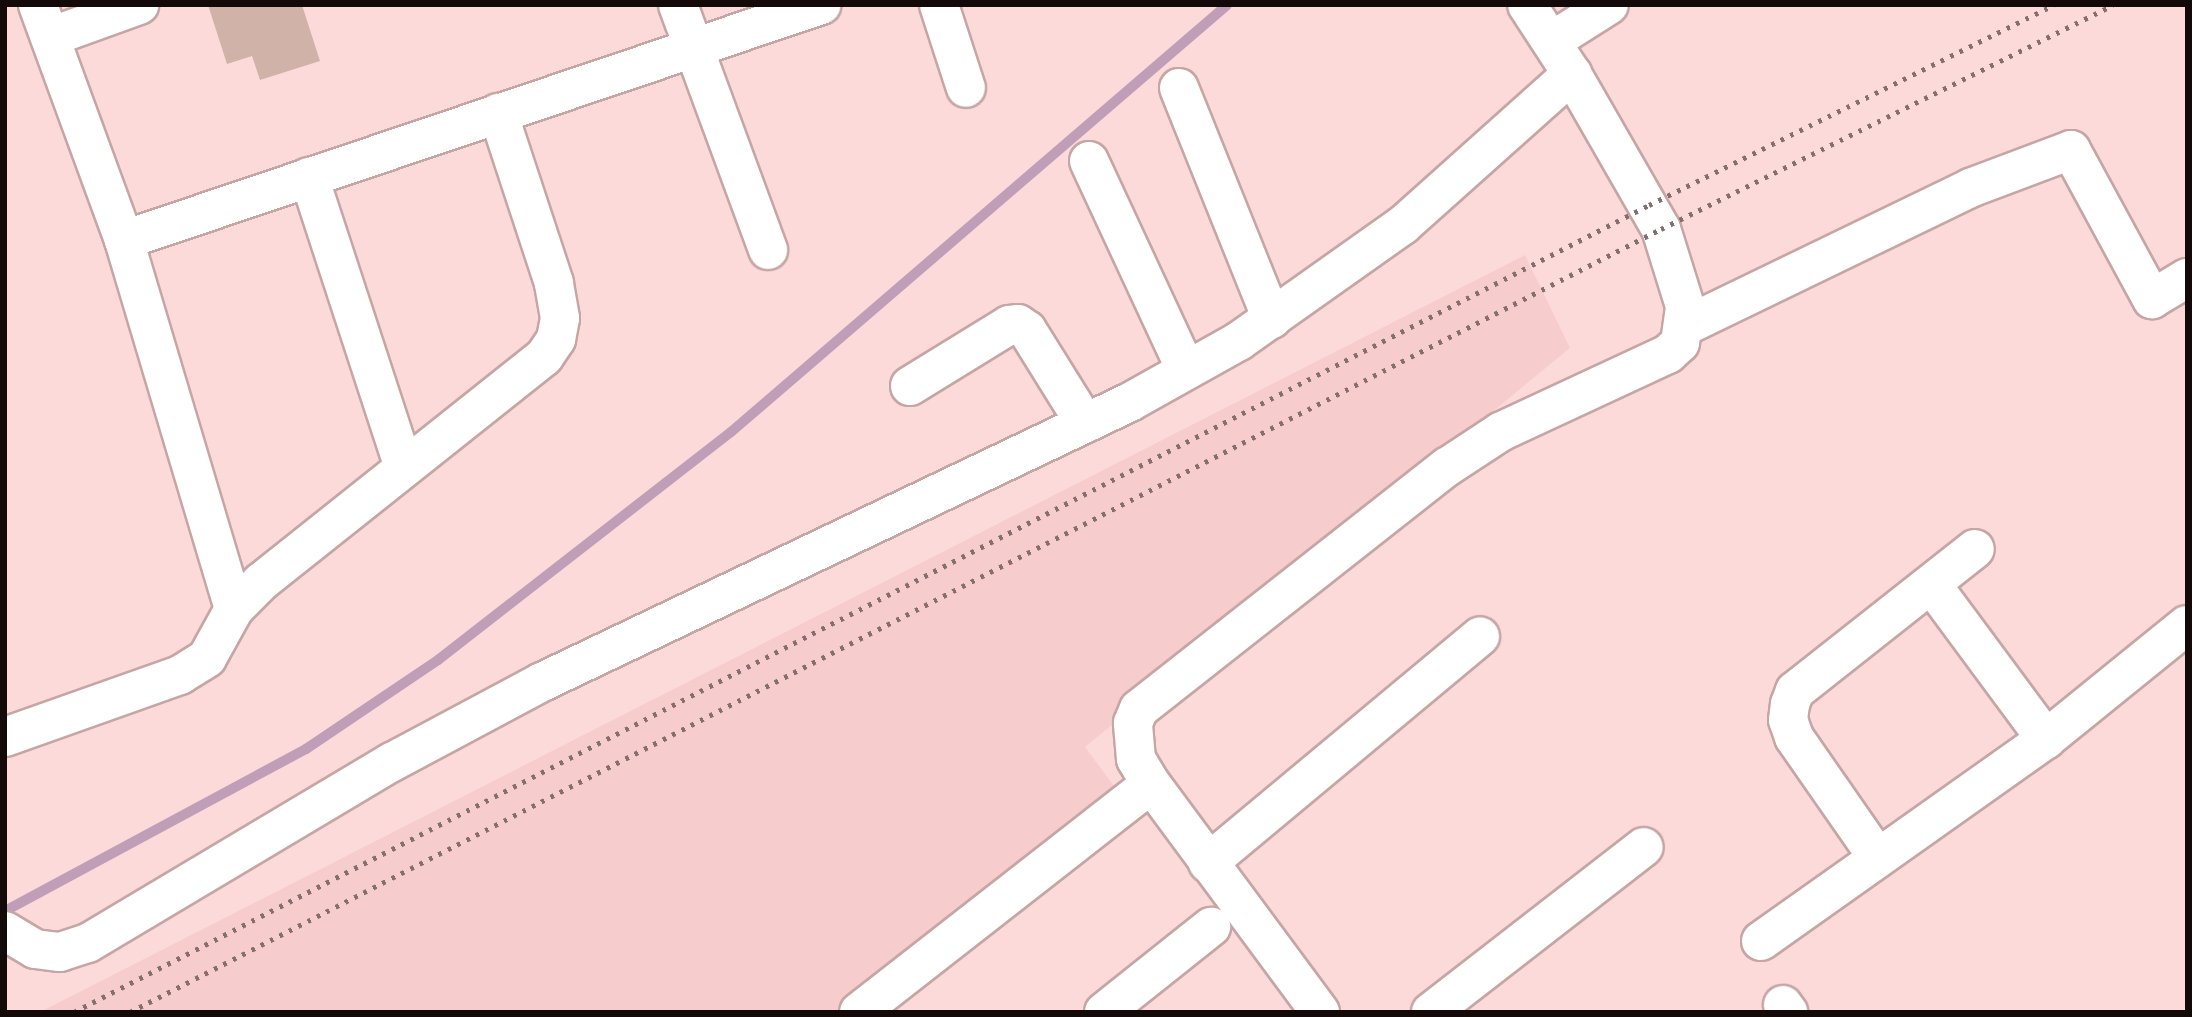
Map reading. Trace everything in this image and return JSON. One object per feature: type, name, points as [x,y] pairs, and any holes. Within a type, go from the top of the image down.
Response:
[{"type":"street","points":[[139,5],[44,21],[124,240],[234,609]]},
{"type":"street","points":[[678,5],[768,250]]},
{"type":"street","points":[[124,240],[821,5]]},
{"type":"street","points":[[939,5],[966,88]]},
{"type":"street","points":[[1320,1012],[1151,784],[1132,741],[1139,709],[1447,467],[1500,432],[1668,354],[1680,343],[1685,326],[1685,306],[1661,229],[1572,74],[1527,5]]},
{"type":"street","points":[[1552,41],[1609,5]]},
{"type":"street","points":[[6,932],[35,949],[60,952],[88,943],[392,762],[542,682],[1085,423],[1186,370],[1272,319],[1403,225],[1572,74]]},
{"type":"street","points":[[1179,88],[1272,319]]},
{"type":"street","points":[[5,737],[180,675],[207,658],[234,609],[404,465],[544,357],[556,339],[560,318],[554,283],[498,113]]},
{"type":"street","points":[[1685,326],[1970,187],[2071,150],[2152,299],[2187,278]]},
{"type":"street","points":[[1089,161],[1186,370]]},
{"type":"street","points":[[310,177],[404,465]]},
{"type":"street","points":[[909,386],[1009,325],[1018,324],[1027,330],[1085,423]]},
{"type":"street","points":[[1878,858],[1794,737],[1788,720],[1790,704],[1795,691],[1975,549]]},
{"type":"street","points":[[1932,584],[2046,739]]},
{"type":"street","points":[[1761,941],[2046,739],[2187,625]]},
{"type":"street","points":[[1208,863],[1480,636]]},
{"type":"street","points":[[859,1012],[1151,784]]},
{"type":"street","points":[[1430,1012],[1644,847]]},
{"type":"street","points":[[1104,1012],[1211,927]]},
{"type":"shaded area","points":[[1525,255],[1570,348],[1085,747],[1123,798],[846,1012],[40,1012]]},
{"type":"building","points":[[208,5],[302,5],[320,61],[260,80],[252,56],[227,64]]},
{"type":"waterway","points":[[5,911],[306,749],[438,660],[731,432],[1227,5]]},
{"type":"railway","points":[[74,1012],[1649,205],[2054,5]]},
{"type":"railway","points":[[130,1012],[1661,229],[2113,5]]}]
